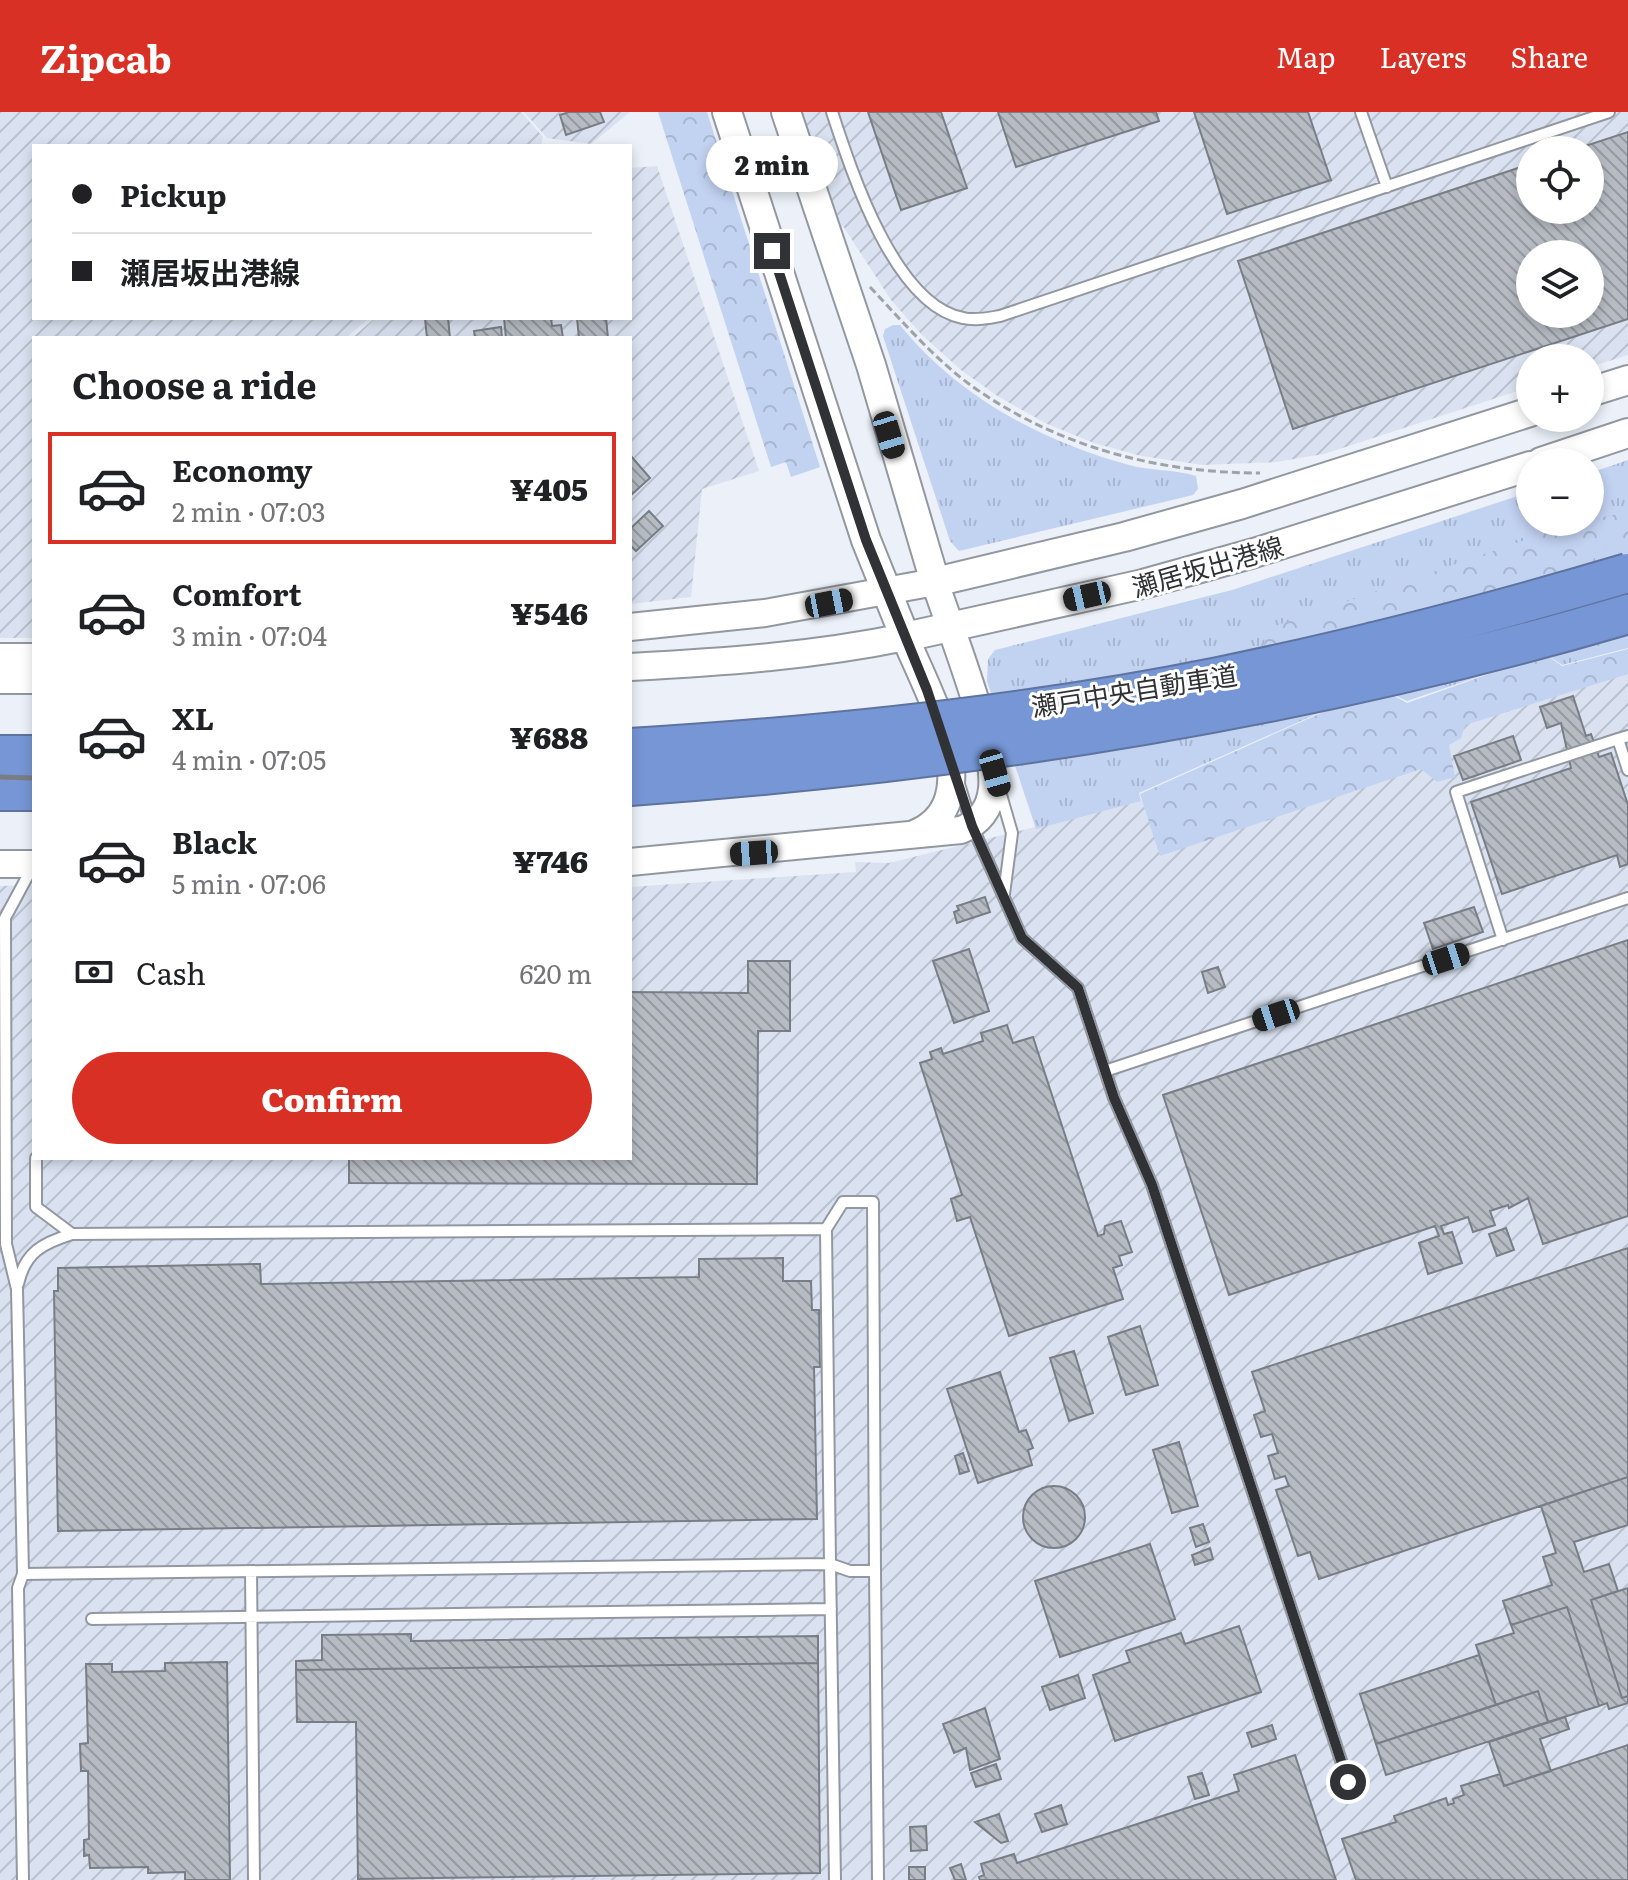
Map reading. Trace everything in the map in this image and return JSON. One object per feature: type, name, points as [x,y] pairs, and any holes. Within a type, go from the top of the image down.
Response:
[{"type":"highway","name":"瀬戸中央自動車道","points":[[632,748],[746,741],[919,723],[1216,678],[1378,641],[1628,573]]},
{"type":"highway","name":"瀬戸中央自動車道","points":[[632,786],[926,759],[1230,712],[1391,677],[1628,614]]},
{"type":"highway","points":[[0,755],[32,755]]},
{"type":"highway","points":[[0,791],[32,791]]},
{"type":"main road","points":[[727,112],[861,525],[905,637]]},
{"type":"main road","points":[[786,112],[871,365],[935,582]]},
{"type":"main road","points":[[1604,388],[1628,380]]},
{"type":"main road","name":"瀬居坂出港線","points":[[935,582],[1124,537],[1242,504],[1516,416]]},
{"type":"main road","points":[[1583,448],[1628,433]]},
{"type":"main road","name":"瀬居坂出港線","points":[[905,637],[1143,584],[1240,557],[1516,470]]},
{"type":"street","points":[[632,627],[765,613],[935,582],[987,743],[992,789],[989,804],[972,826],[908,836],[632,862]]},
{"type":"street","points":[[632,667],[769,659],[841,650],[905,637],[952,764],[954,781],[945,810],[936,822],[908,836]]},
{"type":"street","points":[[0,657],[32,657]]},
{"type":"street","points":[[0,680],[32,680]]},
{"type":"street","points":[[0,864],[32,865]]},
{"type":"lane","points":[[832,112],[862,201],[892,253],[926,297],[961,318],[1000,316],[1609,112]]},
{"type":"lane","points":[[1361,112],[1387,187]]},
{"type":"lane","points":[[1503,940],[1456,792],[1623,738],[1628,770]]},
{"type":"lane","points":[[987,743],[1012,833],[1004,896]]},
{"type":"lane","points":[[952,764],[972,826],[1022,938],[1078,988],[1105,1071],[1152,1185],[1348,1782]]},
{"type":"lane","points":[[23,1880],[18,1588],[23,1574],[17,1289],[6,1244],[5,918],[32,869]]},
{"type":"lane","points":[[1105,1071],[1628,898]]},
{"type":"lane","points":[[36,1160],[36,1207],[72,1234]]},
{"type":"lane","points":[[835,1880],[826,1229],[843,1202],[873,1202],[878,1880]]},
{"type":"lane","points":[[17,1289],[28,1256],[39,1246],[72,1234],[826,1229]]},
{"type":"lane","points":[[23,1574],[830,1564],[850,1571],[875,1571]]},
{"type":"lane","points":[[251,1571],[254,1880]]},
{"type":"lane","points":[[92,1619],[831,1609]]},
{"type":"path","points":[[864,280],[914,333],[974,388],[1047,430],[1123,458],[1217,473],[1263,473]]},
{"type":"shaded area","points":[[0,112],[521,112],[543,137],[541,144],[32,144],[32,320],[367,320],[348,336],[32,336],[32,638],[0,638]]},
{"type":"shaded area","points":[[524,112],[630,112],[591,144],[547,138]]},
{"type":"shaded area","points":[[799,112],[1628,112],[1628,355],[1604,363],[1604,344],[1516,344],[1516,392],[1324,454],[1276,462],[1203,465],[1141,456],[1094,443],[1045,423],[999,397],[961,370],[922,335],[891,300],[843,226],[838,227]]},
{"type":"shaded area","points":[[657,166],[759,471],[702,489],[691,597],[632,604],[632,336],[354,336],[373,320],[632,320],[632,168]]},
{"type":"shaded area","points":[[1628,658],[1628,1880],[0,1880],[0,886],[32,885],[32,1160],[632,1160],[632,887],[856,872],[855,862],[889,863],[1169,794]]},
{"type":"green space","points":[[658,112],[707,112],[820,467],[791,477],[786,462],[771,467]]},
{"type":"green space","points":[[900,325],[947,373],[1003,413],[1096,455],[1129,465],[1196,476],[1198,489],[1193,495],[959,551],[950,541],[883,336],[885,329]]},
{"type":"green space","points":[[1628,460],[1628,648],[1562,665],[1546,654],[1407,701],[1386,691],[1321,712],[1139,793],[1141,801],[1036,829],[987,681],[988,659],[995,650],[1232,590],[1516,497],[1516,536],[1604,536],[1604,468]]},
{"type":"green space","points":[[1628,512],[1628,551],[1613,548],[1595,553],[1593,562],[1448,604],[1437,597],[1412,605],[1411,613],[1264,647],[1266,629],[1537,536],[1604,536],[1604,517]]},
{"type":"green space","points":[[1628,649],[1628,674],[1465,725],[1461,738],[1449,745],[1455,777],[1437,782],[1421,769],[1160,856],[1140,794],[1321,713],[1387,692],[1407,703],[1545,654],[1562,666]]},
{"type":"building","points":[[600,112],[604,122],[566,135],[560,115]]},
{"type":"building","points":[[868,112],[941,112],[967,188],[901,210]]},
{"type":"building","points":[[998,112],[1156,112],[1159,121],[1016,167]]},
{"type":"building","points":[[1194,112],[1308,112],[1331,180],[1227,214]]},
{"type":"building","points":[[1628,132],[1628,319],[1604,327],[1604,240],[1516,240],[1516,328],[1601,328],[1552,344],[1516,344],[1516,356],[1293,429],[1238,261],[1516,169],[1516,224],[1604,224],[1604,140]]},
{"type":"building","points":[[425,320],[448,320],[450,336],[427,336]]},
{"type":"building","points":[[504,320],[551,320],[552,326],[561,325],[563,336],[506,336]]},
{"type":"building","points":[[577,320],[606,320],[608,336],[579,336]]},
{"type":"building","points":[[501,327],[502,336],[475,336],[474,331]]},
{"type":"building","points":[[632,457],[650,478],[632,494]]},
{"type":"building","points":[[649,511],[663,526],[636,551],[632,547],[632,527]]},
{"type":"building","points":[[1573,696],[1586,736],[1591,734],[1599,757],[1611,753],[1628,805],[1628,864],[1620,867],[1617,855],[1502,894],[1471,802],[1571,768],[1561,723],[1547,728],[1540,707]]},
{"type":"building","points":[[1513,736],[1521,760],[1463,780],[1454,756]]},
{"type":"building","points":[[985,897],[990,912],[957,923],[954,912],[959,910],[957,906]]},
{"type":"building","points":[[1474,907],[1483,932],[1433,949],[1424,923]]},
{"type":"building","points":[[1628,940],[1628,1216],[1543,1244],[1528,1198],[1509,1208],[1508,1205],[1490,1211],[1495,1225],[1473,1232],[1468,1217],[1441,1226],[1444,1234],[1452,1232],[1462,1263],[1428,1274],[1419,1243],[1439,1236],[1435,1226],[1229,1295],[1163,1095]]},
{"type":"building","points":[[969,949],[989,1011],[954,1023],[933,961]]},
{"type":"building","points":[[748,961],[790,961],[790,1031],[758,1031],[757,1184],[349,1183],[349,1160],[632,1160],[632,992],[748,993]]},
{"type":"building","points":[[1218,967],[1225,987],[1208,993],[1202,972]]},
{"type":"building","points":[[1007,1025],[1013,1043],[1033,1037],[1098,1236],[1104,1234],[1105,1226],[1121,1221],[1132,1252],[1119,1256],[1122,1265],[1113,1268],[1123,1299],[1009,1336],[970,1217],[957,1221],[951,1199],[962,1195],[920,1063],[932,1059],[930,1052],[941,1048],[943,1054],[983,1041],[981,1033]]},
{"type":"building","points":[[1506,1228],[1514,1250],[1497,1256],[1489,1234]]},
{"type":"building","points":[[1628,1248],[1628,1477],[1319,1579],[1310,1552],[1298,1556],[1276,1490],[1289,1486],[1285,1476],[1275,1479],[1268,1456],[1278,1453],[1272,1434],[1261,1437],[1254,1415],[1265,1411],[1252,1372]]},
{"type":"building","points":[[783,1258],[783,1281],[811,1281],[812,1310],[819,1310],[820,1367],[814,1367],[817,1519],[58,1531],[54,1291],[58,1291],[58,1268],[260,1264],[261,1284],[699,1277],[699,1259]]},
{"type":"building","points":[[1140,1326],[1158,1385],[1126,1395],[1108,1337]]},
{"type":"building","points":[[1074,1351],[1093,1413],[1069,1421],[1050,1358]]},
{"type":"building","points":[[1000,1372],[1019,1432],[1026,1430],[1033,1448],[1028,1450],[1032,1465],[978,1483],[947,1389]]},
{"type":"building","points":[[1179,1442],[1198,1506],[1172,1513],[1153,1450]]},
{"type":"building","points":[[963,1453],[969,1471],[960,1474],[955,1456]]},
{"type":"building","points":[[1628,1477],[1628,1525],[1574,1542],[1584,1572],[1609,1564],[1618,1591],[1591,1600],[1622,1698],[1628,1696],[1628,1703],[1609,1709],[1607,1703],[1599,1706],[1567,1607],[1511,1625],[1503,1601],[1552,1585],[1543,1557],[1556,1553],[1541,1506]]},
{"type":"building","points":[[1054,1486],[1076,1495],[1085,1517],[1076,1539],[1054,1548],[1032,1539],[1023,1517],[1032,1495]]},
{"type":"building","points":[[1203,1524],[1209,1542],[1196,1547],[1190,1528]]},
{"type":"building","points":[[1150,1544],[1175,1619],[1060,1657],[1035,1581]]},
{"type":"building","points":[[1210,1548],[1213,1559],[1195,1565],[1192,1555]]},
{"type":"building","points":[[1628,1588],[1628,1696],[1622,1698],[1591,1600]]},
{"type":"building","points":[[1567,1607],[1599,1706],[1548,1722],[1538,1691],[1496,1705],[1476,1645],[1514,1633],[1511,1625]]},
{"type":"building","points":[[1239,1626],[1261,1692],[1115,1741],[1093,1675],[1130,1662],[1126,1651],[1181,1633],[1185,1644]]},
{"type":"building","points":[[411,1634],[411,1641],[818,1636],[818,1663],[296,1670],[296,1661],[322,1660],[322,1635]]},
{"type":"building","points":[[1479,1655],[1496,1705],[1376,1744],[1360,1694]]},
{"type":"building","points":[[227,1662],[230,1880],[185,1880],[185,1872],[148,1873],[148,1867],[90,1868],[89,1855],[84,1856],[84,1840],[89,1839],[88,1771],[81,1771],[80,1744],[88,1743],[86,1664],[112,1664],[112,1672],[165,1671],[165,1663]]},
{"type":"building","points":[[818,1663],[820,1873],[358,1879],[356,1722],[297,1722],[296,1670]]},
{"type":"building","points":[[1078,1675],[1085,1698],[1050,1710],[1042,1687]]},
{"type":"building","points":[[1538,1691],[1548,1722],[1386,1775],[1376,1744]]},
{"type":"building","points":[[985,1708],[1000,1759],[970,1770],[966,1748],[954,1753],[943,1724]]},
{"type":"building","points":[[1565,1717],[1569,1729],[1540,1739],[1551,1771],[1504,1786],[1489,1742]]},
{"type":"building","points":[[1272,1725],[1276,1739],[1252,1747],[1247,1733]]},
{"type":"building","points":[[1628,1745],[1628,1880],[1356,1880],[1342,1839],[1396,1822],[1394,1816],[1446,1798],[1448,1805],[1454,1803],[1453,1799],[1464,1795],[1461,1786],[1500,1774],[1504,1786]]},
{"type":"building","points":[[1295,1755],[1336,1880],[980,1880],[979,1877],[984,1875],[981,1864],[1014,1854],[1017,1863],[1239,1791],[1234,1775]]},
{"type":"building","points":[[996,1764],[1001,1779],[976,1787],[971,1773]]},
{"type":"building","points":[[1202,1773],[1209,1795],[1195,1799],[1188,1777]]},
{"type":"building","points":[[1061,1805],[1067,1824],[1042,1832],[1035,1814]]},
{"type":"building","points":[[999,1814],[1008,1841],[1001,1843],[975,1822]]},
{"type":"building","points":[[926,1826],[927,1850],[911,1851],[910,1827]]},
{"type":"building","points":[[961,1864],[966,1880],[955,1880],[950,1868]]},
{"type":"building","points":[[909,1867],[925,1867],[925,1880],[909,1880]]},
{"type":"railway","points":[[632,763],[884,741],[1134,705],[1382,655],[1628,590]]},
{"type":"railway","points":[[0,777],[32,778]]},
{"type":"route","points":[[772,251],[866,540],[927,690],[972,826],[1022,938],[1034,952],[1063,972],[1078,988],[1114,1098],[1152,1185],[1348,1782]]}]
